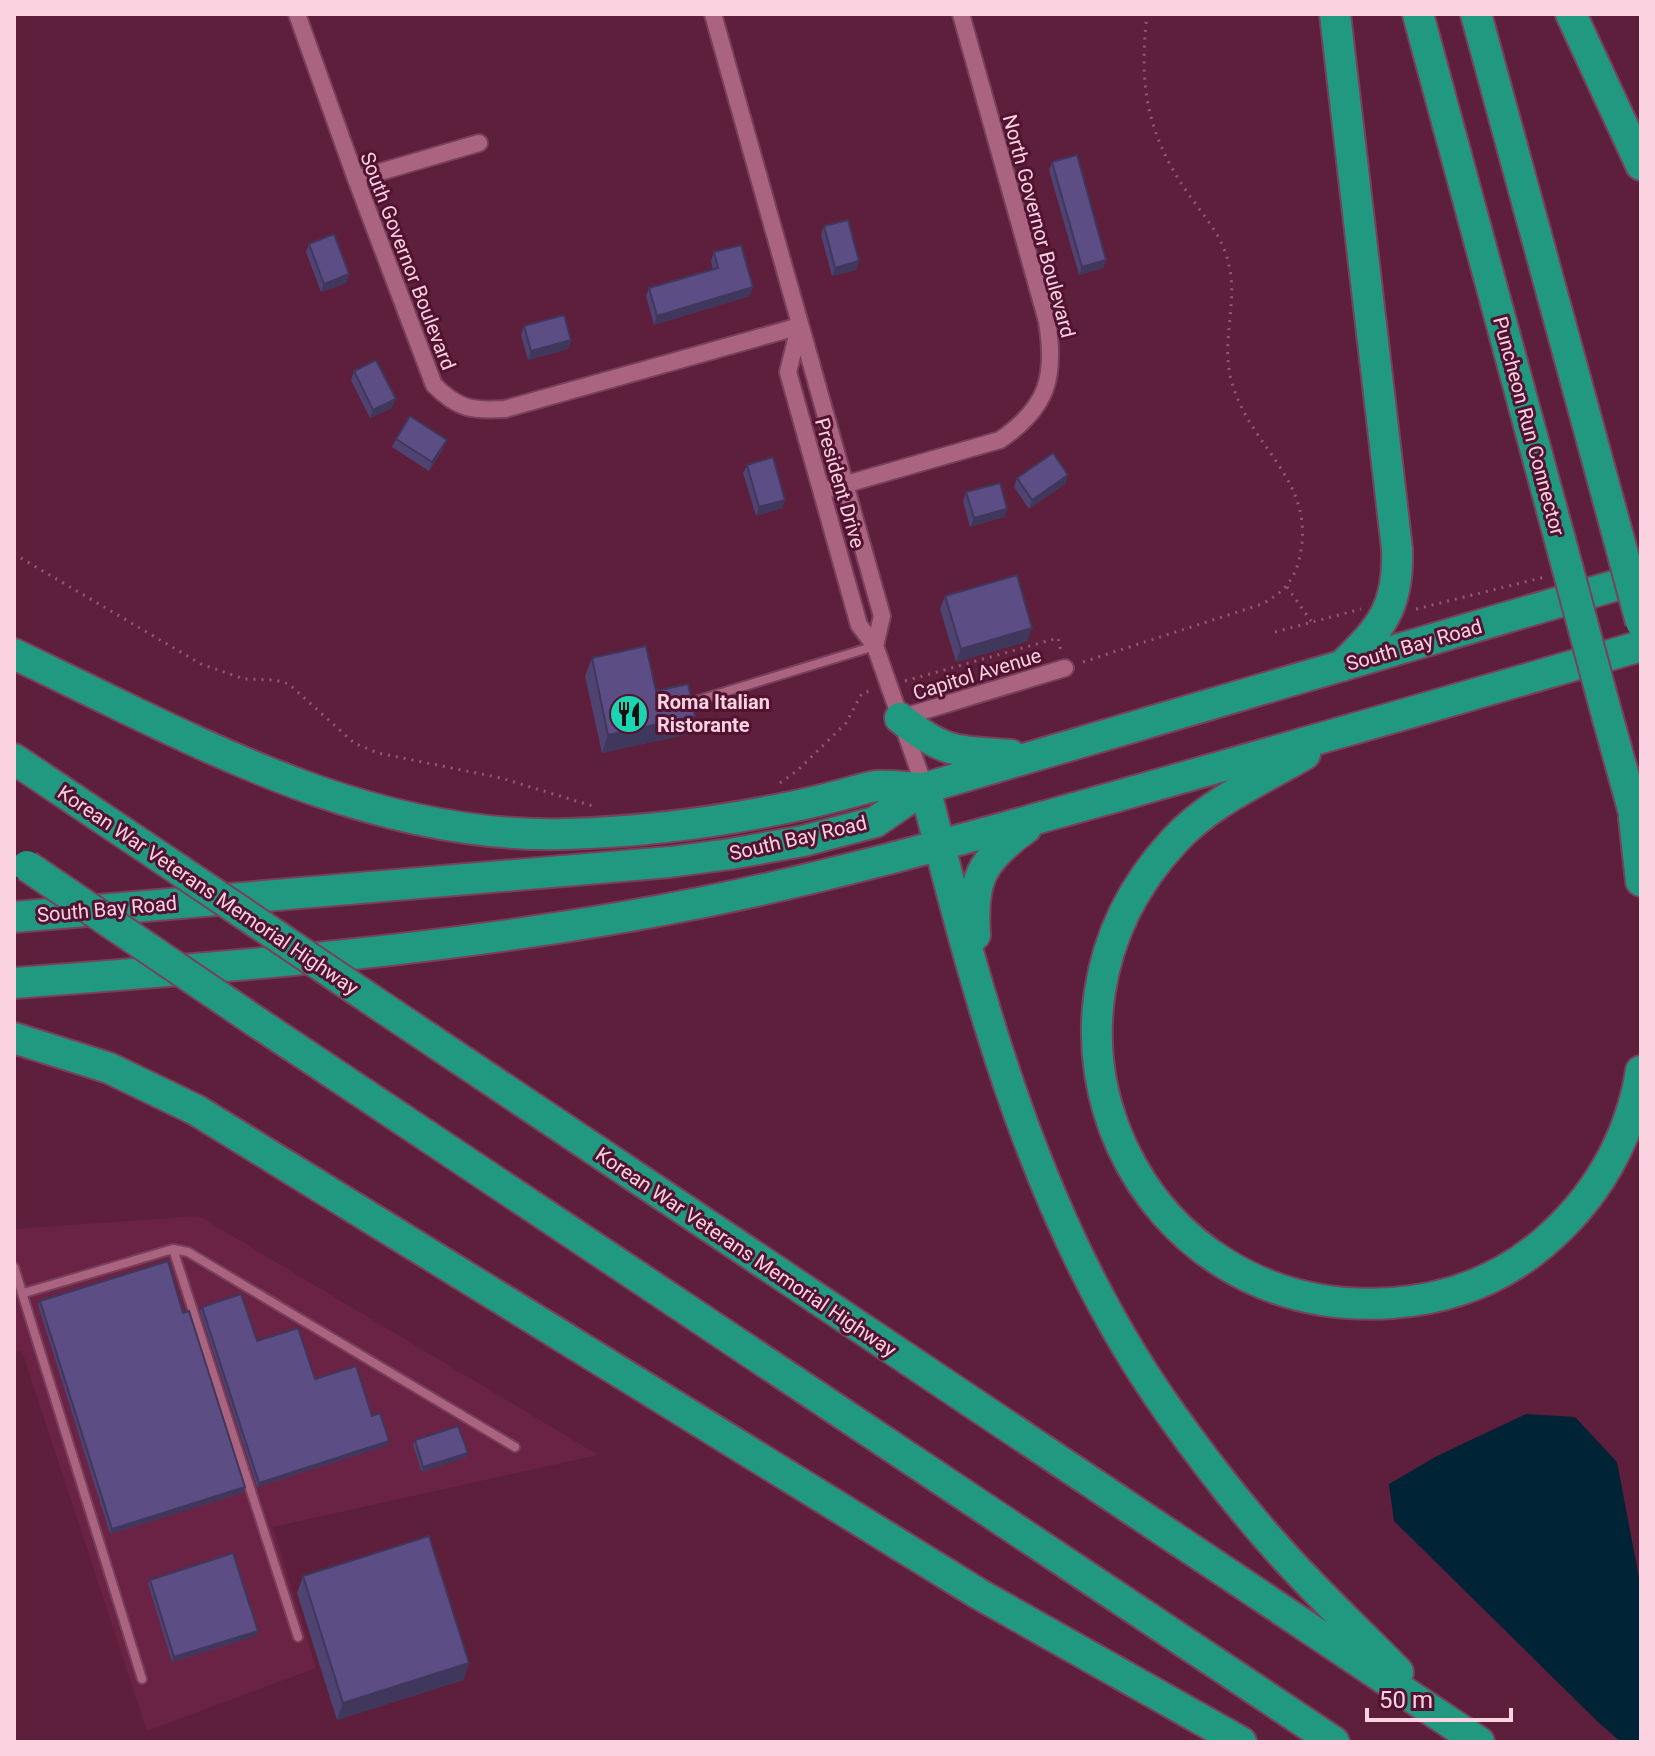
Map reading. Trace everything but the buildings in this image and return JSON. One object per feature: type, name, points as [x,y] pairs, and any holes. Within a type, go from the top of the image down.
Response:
[{"type":"highway","points":[[1335,14],[1398,574],[1390,609],[1370,638],[1341,667]]},
{"type":"highway","name":"Puncheon Run Connector","points":[[1418,14],[1637,825],[1641,881]]},
{"type":"highway","points":[[1476,14],[1641,622]]},
{"type":"highway","points":[[1571,14],[1641,165]]},
{"type":"highway","name":"South Bay Road","points":[[14,917],[528,875],[730,854],[803,841],[875,822],[925,788],[1641,578]]},
{"type":"highway","name":"South Bay Road","points":[[14,983],[364,954],[633,916],[785,885],[939,846],[1641,646]]},
{"type":"highway","points":[[14,654],[244,763],[307,789],[367,808],[472,828],[520,834],[566,834],[665,826],[770,811],[876,786],[925,788],[1011,1096],[1040,1173],[1089,1278],[1139,1367],[1200,1453],[1284,1556],[1438,1714]]},
{"type":"highway","points":[[900,718],[946,749],[1033,756]]},
{"type":"highway","points":[[1342,733],[1233,796],[1178,837],[1155,862],[1135,893],[1112,943],[1099,989],[1095,1030],[1098,1070],[1117,1139],[1148,1193],[1174,1224],[1218,1259],[1246,1275],[1310,1298],[1351,1304],[1379,1304],[1445,1296],[1505,1271],[1560,1229],[1582,1205],[1604,1175],[1618,1146],[1630,1118],[1641,1071]]},
{"type":"highway","name":"Korean War Veterans Memorial Highway","points":[[14,759],[1479,1742]]},
{"type":"highway","points":[[980,989],[973,905],[979,876],[995,852],[1041,817]]},
{"type":"highway","points":[[20,861],[1334,1742]]},
{"type":"highway","points":[[14,1038],[109,1068],[196,1110],[979,1594],[1241,1742]]},
{"type":"street","name":"South Governor Boulevard","points":[[297,14],[434,385],[449,401],[465,408],[505,409],[800,326]]},
{"type":"street","name":"President Drive","points":[[713,14],[882,616],[875,646]]},
{"type":"street","name":"North Governor Boulevard","points":[[822,491],[1000,440],[1023,424],[1038,406],[1046,388],[1051,368],[1047,321],[961,14]]},
{"type":"street","points":[[356,179],[479,143]]},
{"type":"street","name":"President Drive","points":[[800,326],[788,372],[859,625],[875,646],[925,788]]},
{"type":"street","name":"Capitol Avenue","points":[[900,718],[1065,668]]},
{"type":"lane","points":[[692,702],[875,646]]},
{"type":"lane","points":[[24,1293],[173,1249],[188,1252],[515,1447]]},
{"type":"lane","points":[[173,1249],[298,1637]]},
{"type":"lane","points":[[14,1267],[142,1679]]},
{"type":"path","points":[[912,679],[1058,638],[1065,668],[1262,604],[1287,587],[1297,569],[1303,544],[1299,501],[1244,410],[1231,380],[1227,354],[1232,286],[1229,263],[1207,216],[1165,156],[1152,123],[1143,82],[1147,14]]},
{"type":"path","points":[[14,554],[201,664],[244,679],[275,680],[289,684],[354,743],[378,753],[501,778],[597,807]]},
{"type":"path","points":[[1275,632],[1356,609],[1408,611],[1552,575]]},
{"type":"path","points":[[1287,587],[1311,621]]},
{"type":"path","points":[[772,785],[784,781],[798,770],[846,723],[862,693]]},
{"type":"shaded area","points":[[199,1216],[598,1455],[273,1527],[316,1668],[147,1731],[22,1351],[14,1353],[14,1229]]},
{"type":"water","points":[[1526,1414],[1575,1417],[1617,1462],[1641,1588],[1641,1742],[1621,1742],[1598,1722],[1394,1521],[1389,1484],[1437,1456]]},
{"type":"place","name":"Roma Italian Ristorante","points":[[629,714]]}]
